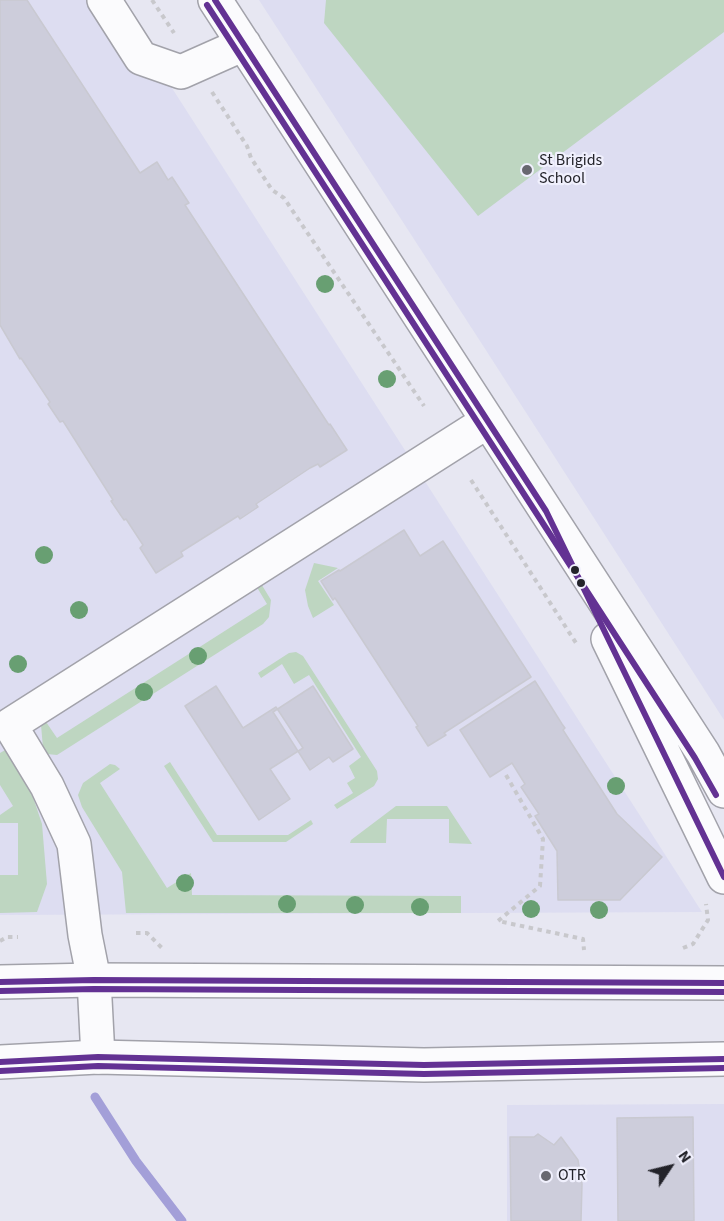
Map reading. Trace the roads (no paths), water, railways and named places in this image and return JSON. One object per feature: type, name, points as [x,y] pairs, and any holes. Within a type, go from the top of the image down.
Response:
[{"type":"main road","points":[[104,0],[141,58],[181,72],[244,44]]},
{"type":"main road","points":[[215,0],[703,753],[724,790]]},
{"type":"main road","points":[[98,1057],[94,980],[85,935],[74,844],[47,786],[10,725],[488,421]]},
{"type":"main road","points":[[546,510],[724,877]]},
{"type":"main road","points":[[0,982],[94,980],[724,983]]},
{"type":"main road","points":[[0,1062],[98,1057],[424,1065],[724,1059]]},
{"type":"waterway","points":[[95,1097],[136,1161],[182,1221]]},
{"type":"place","name":"St Brigids School","points":[[527,170]]},
{"type":"place","name":"OTR","points":[[546,1176]]}]
